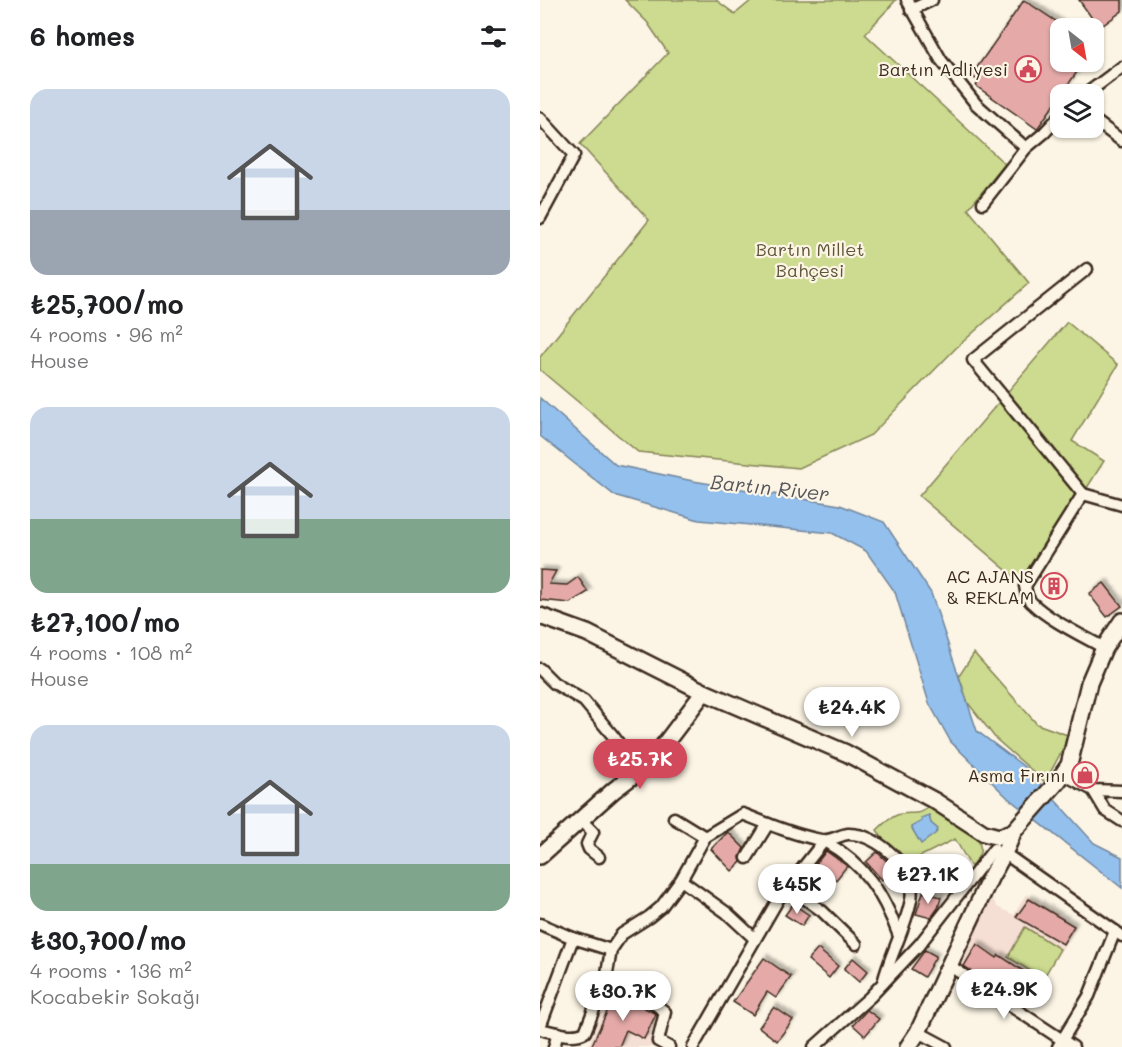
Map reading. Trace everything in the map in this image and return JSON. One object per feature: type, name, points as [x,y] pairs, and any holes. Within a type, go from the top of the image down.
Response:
[{"type":"street","points":[[932,0],[909,5],[941,60],[976,104],[1026,148]]},
{"type":"street","points":[[1099,84],[1122,67]]},
{"type":"street","points":[[540,118],[574,155],[540,218]]},
{"type":"street","points":[[983,203],[1026,148],[1050,127]]},
{"type":"street","points":[[1104,128],[1122,141]]},
{"type":"street","points":[[1087,268],[973,360],[1083,494],[1122,505]]},
{"type":"street","points":[[1083,494],[1025,586],[1031,602],[1059,622],[1104,648]]},
{"type":"street","points":[[540,616],[587,633],[704,692],[846,753],[935,801],[1001,845],[1056,891],[1118,934],[1089,996],[1060,1044]]},
{"type":"street","points":[[814,1047],[883,983],[919,945],[1001,845],[1060,778],[1069,765],[1089,683],[1104,648],[1122,621]]},
{"type":"street","points":[[540,669],[554,683],[584,701],[614,736],[638,771]]},
{"type":"street","points":[[540,856],[580,819],[651,762],[704,692]]},
{"type":"street","points":[[1060,778],[1093,790],[1122,790]]},
{"type":"street","points":[[1093,790],[1104,810],[1122,821]]},
{"type":"street","points":[[573,938],[540,1028],[558,1033],[580,1035],[585,1032],[606,979],[611,950],[622,934],[649,917],[661,906],[681,880],[705,837],[743,814],[824,841],[850,858],[869,878],[884,900],[899,936]]},
{"type":"street","points":[[674,818],[705,837]]},
{"type":"street","points":[[580,819],[591,828],[593,832],[587,844],[589,849],[599,857]]},
{"type":"street","points":[[747,858],[768,824]]},
{"type":"street","points":[[693,1047],[779,898],[824,841],[848,834],[870,838],[895,856],[907,872],[911,898],[889,959],[883,983]]},
{"type":"street","points":[[908,1047],[918,1032],[950,966],[991,876],[1001,845]]},
{"type":"street","points":[[681,880],[727,913],[755,939]]},
{"type":"street","points":[[788,886],[822,911],[856,944]]},
{"type":"street","points":[[540,924],[611,950]]},
{"type":"street","points":[[950,966],[1060,1044],[1073,1047]]},
{"type":"street","points":[[606,979],[650,1000],[665,1012],[658,1041],[669,1047]]},
{"type":"street","points":[[918,1032],[946,1047]]},
{"type":"street","points":[[554,1047],[558,1033]]},
{"type":"shaded area","points":[[989,892],[997,907],[1014,915],[1026,894],[1077,926],[1024,1009],[954,965]]},
{"type":"shaded area","points":[[612,986],[660,1014],[652,1045],[657,1047],[588,1047]]},
{"type":"green space","name":"Bartın Millet Bahçesi","points":[[625,0],[716,0],[735,14],[752,0],[896,0],[865,34],[1005,164],[968,209],[1029,283],[956,348],[871,435],[799,468],[638,452],[540,370],[540,357],[649,220],[580,144],[668,53],[647,22]]},
{"type":"green space","points":[[1067,322],[1118,365],[1072,441],[1104,461],[1025,586],[919,496]]},
{"type":"green space","points":[[974,653],[1037,724],[1070,736],[1045,782],[996,739],[968,703],[959,676]]},
{"type":"green space","points":[[929,806],[954,819],[971,832],[977,840],[980,847],[979,855],[971,867],[955,839],[905,864],[877,830],[894,816],[918,813]]},
{"type":"green space","points":[[1025,927],[1060,949],[1043,979],[1008,957]]},
{"type":"water","points":[[540,398],[616,465],[693,481],[840,505],[884,522],[931,593],[977,731],[1026,768],[1094,843],[1122,857],[1122,888],[1008,798],[951,742],[929,703],[895,592],[866,551],[832,533],[699,520],[614,495],[540,436]]},
{"type":"water","points":[[929,815],[931,823],[938,829],[921,844],[911,827],[922,821],[921,818]]},
{"type":"building","name":"Bartın Adliyesi","points":[[1024,0],[1051,18],[1050,72],[1077,72],[1069,84],[1050,84],[1050,110],[1037,129],[976,86],[979,81],[971,76]]},
{"type":"building","points":[[1079,0],[1122,0],[1122,11],[1104,24],[1104,18],[1092,18]]},
{"type":"building","points":[[540,570],[556,571],[549,584],[567,585],[578,577],[588,592],[570,603],[540,600]]},
{"type":"building","name":"AC AJANS & REKLAM","points":[[1053,576],[1064,584],[1055,596],[1044,587]]},
{"type":"building","points":[[1104,583],[1122,606],[1107,617],[1089,594]]},
{"type":"building","points":[[728,832],[744,848],[740,857],[741,862],[732,871],[711,849]]},
{"type":"building","points":[[826,851],[847,866],[836,880],[816,864]]},
{"type":"building","points":[[877,852],[895,869],[882,880],[866,862]]},
{"type":"building","points":[[923,892],[941,897],[938,908],[931,918],[916,914]]},
{"type":"building","points":[[1029,899],[1074,926],[1063,944],[1016,917]]},
{"type":"building","points":[[793,904],[809,915],[802,926],[785,915]]},
{"type":"building","points":[[977,944],[997,958],[999,955],[1031,976],[1029,979],[1033,981],[1023,998],[990,978],[988,982],[964,966]]},
{"type":"building","points":[[818,949],[838,966],[829,978],[808,960]]},
{"type":"building","points":[[925,950],[936,956],[924,977],[911,969]]},
{"type":"building","points":[[764,958],[791,977],[776,998],[767,992],[753,1015],[733,1002]]},
{"type":"building","points":[[853,958],[868,971],[859,982],[844,969]]},
{"type":"building","points":[[616,992],[656,1014],[644,1039],[626,1030],[619,1047],[591,1047]]},
{"type":"building","points":[[774,1007],[793,1020],[777,1041],[759,1027]]},
{"type":"building","points":[[867,1010],[879,1019],[865,1036],[853,1025]]},
{"type":"place","name":"Bartın Adliyesi","points":[[1028,69]]},
{"type":"place","name":"AC AJANS & REKLAM","points":[[1054,586]]},
{"type":"place","name":"Asma Fırını","points":[[1085,775]]},
{"type":"water label","name":"Bartın River","points":[[770,487]]}]
